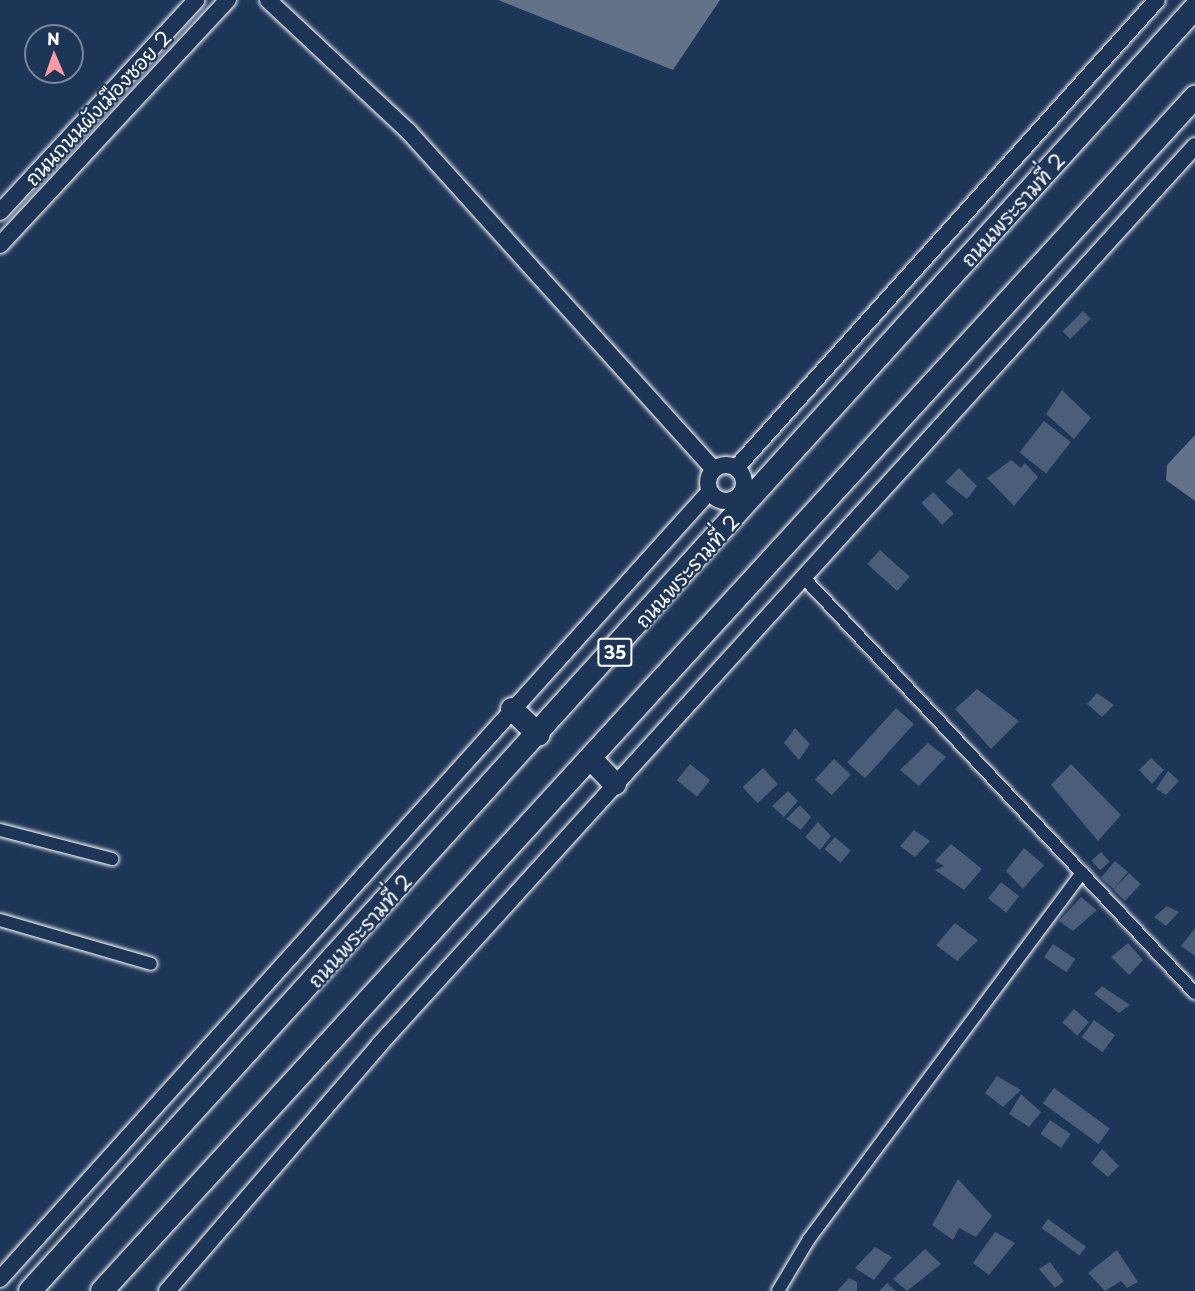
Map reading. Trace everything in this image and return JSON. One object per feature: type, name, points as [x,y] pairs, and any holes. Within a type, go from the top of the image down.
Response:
[{"type":"highway","name":"ถนนพระรามที่ 2","points":[[30,1291],[540,735],[747,496],[1195,8]]},
{"type":"highway","points":[[102,1291],[1195,97]]},
{"type":"highway","points":[[512,709],[540,735]]},
{"type":"highway","points":[[590,758],[615,784]]},
{"type":"main road","name":"ถนนถนนผังเมืองซอย 2","points":[[0,212],[196,0]]},
{"type":"main road","name":"ถนนถนนผังเมืองซอย 2","points":[[0,245],[228,0]]},
{"type":"main road","points":[[268,0],[409,132],[713,470]]},
{"type":"main road","name":"ถนนพระรามที่ 2","points":[[736,468],[1157,0]]},
{"type":"main road","points":[[167,1291],[379,1045],[1195,146]]},
{"type":"main road","points":[[736,468],[747,496],[724,502],[709,492],[713,470],[736,468]]},
{"type":"main road","name":"ถนนพระรามที่ 2","points":[[0,1279],[709,492]]},
{"type":"street","points":[[803,577],[1195,993]]},
{"type":"street","points":[[0,830],[112,859]]},
{"type":"street","points":[[778,1291],[810,1239],[1082,873]]},
{"type":"street","points":[[0,920],[151,964]]},
{"type":"water","points":[[498,0],[720,0],[673,70]]},
{"type":"water","points":[[1195,435],[1195,501],[1166,480],[1167,465]]},
{"type":"building","points":[[1083,311],[1091,319],[1070,339],[1062,332]]},
{"type":"building","points":[[1062,390],[1091,418],[1074,439],[1046,414]]},
{"type":"building","points":[[1044,421],[1071,442],[1046,473],[1019,453]]},
{"type":"building","points":[[1011,460],[1021,468],[1025,463],[1038,477],[1014,506],[987,478]]},
{"type":"building","points":[[959,468],[977,486],[967,499],[945,482]]},
{"type":"building","points":[[933,492],[954,514],[942,525],[921,503]]},
{"type":"building","points":[[880,550],[910,577],[897,591],[867,564]]},
{"type":"building","points":[[977,689],[1019,721],[991,749],[955,709]]},
{"type":"building","points":[[1097,693],[1114,705],[1102,717],[1087,704]]},
{"type":"building","points":[[896,708],[914,724],[865,778],[847,762]]},
{"type":"building","points":[[795,728],[810,744],[799,760],[784,743]]},
{"type":"building","points":[[928,743],[946,757],[919,786],[900,770]]},
{"type":"building","points":[[1151,758],[1164,770],[1152,784],[1139,770]]},
{"type":"building","points":[[834,759],[851,775],[832,795],[815,779]]},
{"type":"building","points":[[690,764],[710,780],[697,797],[677,780]]},
{"type":"building","points":[[1071,764],[1121,815],[1098,841],[1051,785]]},
{"type":"building","points":[[763,768],[778,784],[758,803],[743,787]]},
{"type":"building","points":[[1168,771],[1179,781],[1166,795],[1156,789]]},
{"type":"building","points":[[788,791],[798,801],[784,817],[772,806]]},
{"type":"building","points":[[800,805],[811,817],[801,830],[786,819]]},
{"type":"building","points":[[818,822],[831,836],[820,850],[805,837]]},
{"type":"building","points":[[914,830],[930,841],[915,857],[900,846]]},
{"type":"building","points":[[835,837],[851,851],[840,863],[825,849]]},
{"type":"building","points":[[951,844],[982,869],[964,890],[935,870],[944,866],[935,861]]},
{"type":"building","points":[[1024,848],[1044,865],[1023,889],[1006,871]]},
{"type":"building","points":[[1101,852],[1110,862],[1100,870],[1091,861]]},
{"type":"building","points":[[1115,861],[1128,872],[1114,889],[1101,878]]},
{"type":"building","points":[[1129,873],[1141,884],[1125,901],[1113,890]]},
{"type":"building","points":[[1001,882],[1019,896],[1006,913],[988,899]]},
{"type":"building","points":[[1081,897],[1097,910],[1073,931],[1059,921]]},
{"type":"building","points":[[1167,906],[1179,912],[1166,926],[1154,917]]},
{"type":"building","points":[[955,923],[978,940],[957,961],[936,945]]},
{"type":"building","points":[[1195,928],[1195,956],[1181,946]]},
{"type":"building","points":[[1128,943],[1143,960],[1129,975],[1111,957]]},
{"type":"building","points":[[1053,944],[1075,959],[1066,972],[1044,957]]},
{"type":"building","points":[[1102,986],[1130,1005],[1119,1013],[1094,994]]},
{"type":"building","points":[[1074,1009],[1089,1022],[1077,1036],[1062,1023]]},
{"type":"building","points":[[1094,1020],[1115,1035],[1103,1052],[1082,1037]]},
{"type":"building","points":[[997,1076],[1021,1090],[1003,1107],[985,1093]]},
{"type":"building","points":[[1054,1088],[1110,1129],[1099,1144],[1043,1103]]},
{"type":"building","points":[[1021,1094],[1041,1112],[1029,1127],[1009,1114]]},
{"type":"building","points":[[1050,1120],[1071,1134],[1061,1148],[1040,1134]]},
{"type":"building","points":[[1102,1149],[1119,1166],[1108,1177],[1091,1163]]},
{"type":"building","points":[[958,1179],[992,1216],[976,1237],[959,1228],[953,1240],[932,1225]]},
{"type":"building","points":[[1048,1219],[1086,1247],[1080,1256],[1042,1228]]},
{"type":"building","points":[[995,1232],[1015,1243],[989,1275],[973,1263]]},
{"type":"building","points":[[875,1247],[892,1257],[874,1280],[855,1268]]},
{"type":"building","points":[[925,1249],[941,1264],[907,1291],[893,1279]]},
{"type":"building","points":[[1117,1250],[1138,1282],[1127,1288],[1121,1281],[1105,1291],[1088,1273]]},
{"type":"building","points":[[1050,1262],[1064,1281],[1055,1288],[1039,1269]]},
{"type":"building","points":[[849,1278],[857,1282],[857,1291],[837,1291]]},
{"type":"building","points":[[887,1283],[896,1291],[879,1291]]}]
